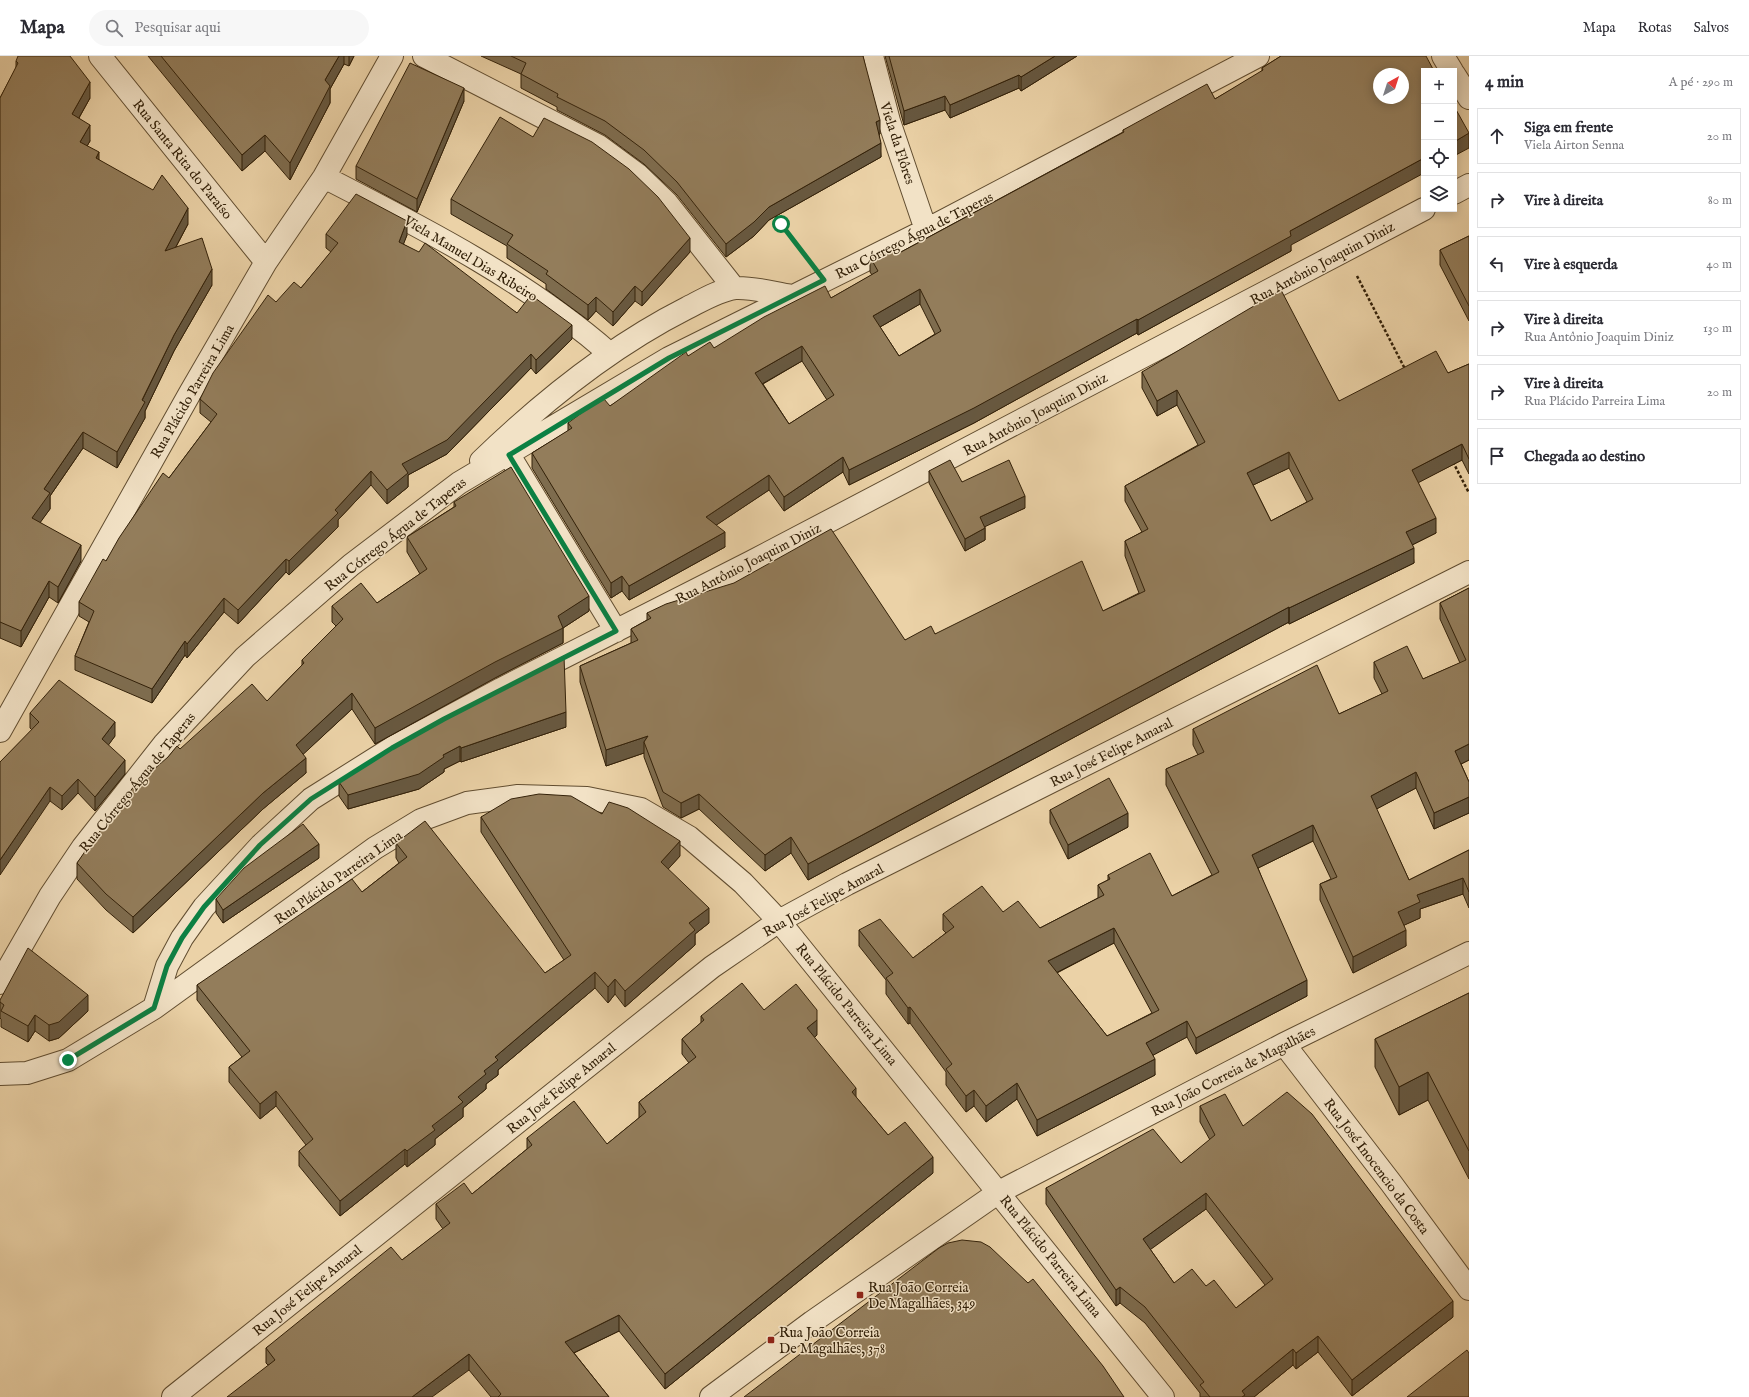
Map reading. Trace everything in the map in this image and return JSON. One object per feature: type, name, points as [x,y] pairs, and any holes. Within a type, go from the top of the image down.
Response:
[{"type":"street","name":"Rua Santa Rita do Paraíso","points":[[100,56],[266,262]]},
{"type":"street","name":"Rua Plácido Parreira Lima","points":[[0,731],[190,393],[266,262],[324,177],[392,56]]},
{"type":"street","points":[[424,56],[599,146],[637,174],[667,203],[734,288]]},
{"type":"street","name":"Viela da Flôres","points":[[872,56],[889,121],[926,230]]},
{"type":"street","name":"Rua Córrego Água de Taperas","points":[[0,983],[50,896],[83,847],[164,744],[245,656],[351,566],[459,483],[509,455],[669,358],[926,230],[1258,56]]},
{"type":"street","points":[[1443,56],[1450,68]]},
{"type":"street","points":[[1457,79],[1469,98]]},
{"type":"street","name":"Viela Manuel Dias Ribeiro","points":[[324,177],[446,240],[539,298],[577,325],[609,353]]},
{"type":"street","points":[[1457,191],[1469,185]]},
{"type":"street","name":"Rua Antônio Joaquim Diniz","points":[[154,1008],[167,966],[182,938],[204,907],[260,845],[311,799],[392,748],[1345,252],[1421,211]]},
{"type":"street","points":[[459,483],[558,390],[609,353],[666,318],[702,300],[734,288],[765,291],[792,296]]},
{"type":"street","points":[[509,455],[616,631]]},
{"type":"street","name":"Rua José Felipe Amaral","points":[[173,1397],[712,967],[779,921],[847,884],[1469,572]]},
{"type":"street","name":"Rua Plácido Parreira Lima","points":[[0,1074],[27,1073],[68,1060],[154,1008],[375,848],[421,820],[467,803],[518,796],[587,798],[641,809],[690,837],[743,883],[779,921],[1000,1192],[1164,1397]]},
{"type":"street","name":"Rua João Correia de Magalhães","points":[[711,1397],[812,1322],[1000,1192],[1284,1044],[1469,953]]},
{"type":"street","name":"Rua José Inocencio da Costa","points":[[1284,1044],[1391,1183],[1469,1289]]},
{"type":"path","points":[[772,211],[824,280]]},
{"type":"path","points":[[1345,252],[1407,373]]},
{"type":"path","points":[[1451,458],[1469,493]]},
{"type":"building","points":[[18,56],[70,56],[90,82],[72,114],[90,125],[80,142],[99,152],[96,158],[153,190],[162,175],[188,208],[165,251],[202,238],[212,269],[174,335],[142,400],[145,402],[117,452],[83,432],[44,489],[50,493],[32,518],[81,545],[58,587],[49,581],[21,631],[0,622],[0,98],[18,63],[16,61]]},
{"type":"building","points":[[161,56],[339,56],[325,80],[330,86],[290,163],[265,135],[242,155]]},
{"type":"building","points":[[511,56],[863,56],[880,120],[876,122],[881,143],[769,207],[754,222],[726,244],[677,182],[644,150],[605,121],[557,97],[558,94],[521,74],[526,63]]},
{"type":"building","points":[[889,56],[1055,56],[1021,77],[1019,75],[950,105],[945,96],[904,111]]},
{"type":"building","points":[[1281,56],[1426,56],[1432,68],[1421,68],[1421,160],[1290,231],[1291,236],[1138,320],[1137,319],[974,408],[849,470],[843,457],[784,497],[769,475],[706,517],[725,532],[629,586],[622,576],[611,583],[532,453],[572,428],[568,423],[591,406],[604,399],[610,406],[686,352],[688,356],[710,342],[714,348],[764,317],[825,286],[831,298],[878,271],[870,257],[897,244],[901,252],[1124,132],[1123,130],[1207,84],[1215,99],[1263,70],[1262,68]],"holes":[[[920,289],[941,331],[899,356],[873,316]],[[802,346],[834,395],[789,424],[755,373]]]},
{"type":"building","points":[[410,63],[464,88],[417,199],[356,166]]},
{"type":"building","points":[[1457,111],[1469,133],[1457,140]]},
{"type":"building","points":[[500,117],[533,137],[544,118],[592,142],[629,169],[658,197],[690,238],[642,292],[635,286],[613,312],[596,297],[588,305],[546,274],[548,271],[507,244],[513,235],[451,199]]},
{"type":"building","points":[[356,194],[407,221],[399,242],[419,252],[425,243],[517,313],[531,295],[572,325],[536,360],[531,354],[447,440],[402,464],[408,473],[387,490],[371,471],[335,510],[338,513],[289,561],[286,559],[238,610],[224,598],[187,644],[185,641],[152,689],[75,656],[94,611],[79,602],[103,559],[106,561],[119,538],[163,473],[169,478],[217,414],[200,399],[213,373],[268,295],[276,302],[294,282],[301,288],[338,243],[326,234]]},
{"type":"building","points":[[1469,236],[1469,306],[1440,250]]},
{"type":"building","points":[[1281,290],[1339,401],[1436,351],[1448,373],[1469,364],[1469,459],[1462,444],[1412,470],[1436,518],[1406,532],[1414,548],[1289,607],[808,864],[791,837],[765,855],[699,794],[681,803],[663,792],[644,742],[648,736],[606,750],[580,666],[638,640],[631,629],[651,618],[647,613],[666,604],[734,583],[831,529],[905,640],[931,626],[935,634],[1082,561],[1103,611],[1145,591],[1125,541],[1148,529],[1125,486],[1205,442],[1177,390],[1157,401],[1142,372]],"holes":[[[1289,452],[1313,499],[1271,521],[1247,473]]]},
{"type":"building","points":[[950,460],[962,482],[1009,460],[1025,496],[980,517],[985,528],[965,539],[929,471]]},
{"type":"building","points":[[511,467],[589,596],[558,616],[563,628],[495,662],[375,728],[352,693],[296,745],[306,758],[263,793],[133,917],[106,894],[77,863],[97,834],[115,817],[112,814],[143,775],[145,777],[168,757],[177,746],[180,749],[252,684],[267,701],[304,663],[302,660],[343,619],[332,606],[361,583],[377,603],[427,569],[407,537],[456,506],[454,502]]},
{"type":"building","points":[[1469,588],[1469,744],[1455,751],[1469,782],[1469,797],[1434,813],[1416,772],[1371,796],[1409,880],[1469,850],[1469,892],[1463,878],[1417,895],[1420,902],[1398,912],[1406,930],[1353,957],[1320,884],[1337,877],[1313,825],[1252,855],[1307,980],[1196,1038],[1187,1021],[1146,1043],[1155,1059],[1037,1120],[1017,1083],[986,1106],[974,1090],[966,1096],[946,1069],[952,1064],[910,1007],[908,1008],[886,978],[893,973],[859,930],[880,919],[913,958],[954,927],[943,914],[982,886],[1003,912],[1018,901],[1040,928],[1104,895],[1098,885],[1110,879],[1108,875],[1150,853],[1172,896],[1219,872],[1166,769],[1204,752],[1193,729],[1317,665],[1339,714],[1388,691],[1374,662],[1407,646],[1423,679],[1466,660],[1440,603]],"holes":[[[1114,928],[1159,1010],[1107,1036],[1048,961]]]},
{"type":"building","points":[[564,656],[566,712],[461,748],[460,746],[443,755],[444,757],[419,774],[348,795],[339,782],[398,744]]},
{"type":"building","points":[[59,680],[115,722],[102,739],[125,760],[95,797],[78,779],[62,796],[50,787],[0,860],[0,762],[39,722],[30,713]]},
{"type":"building","points":[[1109,778],[1128,813],[1068,845],[1050,810]]},
{"type":"building","points":[[539,794],[571,796],[602,814],[609,802],[628,808],[680,841],[661,862],[709,908],[689,923],[695,930],[625,991],[615,979],[608,987],[595,972],[495,1057],[498,1060],[484,1071],[486,1074],[458,1097],[463,1102],[432,1126],[435,1130],[407,1151],[405,1149],[340,1201],[299,1151],[313,1139],[276,1091],[260,1104],[229,1067],[250,1051],[197,985],[352,879],[362,892],[407,857],[396,843],[425,821],[545,973],[571,955],[481,817],[511,799]]},
{"type":"building","points":[[303,824],[319,844],[223,910],[216,899],[244,868]]},
{"type":"building","points":[[28,948],[88,995],[59,1022],[49,1025],[35,1015],[28,1026],[1,1011],[4,1005],[0,1002],[0,1000]]},
{"type":"building","points":[[742,983],[764,1010],[796,984],[817,1010],[817,1020],[807,1028],[856,1088],[852,1092],[888,1135],[905,1122],[933,1157],[665,1374],[619,1315],[565,1342],[609,1397],[498,1397],[501,1394],[469,1354],[412,1397],[227,1397],[275,1360],[266,1348],[391,1247],[402,1260],[450,1223],[436,1204],[464,1183],[472,1194],[532,1145],[527,1138],[574,1101],[607,1144],[646,1112],[639,1102],[696,1057],[682,1039],[704,1020],[701,1016]]},
{"type":"building","points":[[1469,993],[1469,1151],[1428,1072],[1399,1087],[1375,1039]]},
{"type":"building","points":[[1287,1092],[1312,1114],[1453,1301],[1352,1380],[1318,1336],[1296,1353],[1293,1349],[1242,1391],[1245,1395],[1242,1397],[1210,1397],[1200,1385],[1204,1382],[1145,1307],[1120,1287],[1116,1290],[1046,1188],[1153,1129],[1181,1163],[1215,1135],[1200,1106],[1225,1094],[1243,1126]],"holes":[[[1206,1193],[1273,1279],[1236,1308],[1214,1280],[1206,1286],[1192,1269],[1174,1283],[1143,1239]]]},
{"type":"building","points":[[962,1240],[981,1242],[990,1247],[1028,1283],[1033,1279],[1103,1366],[1124,1397],[744,1397],[939,1248],[948,1243]]},
{"type":"building","points":[[1467,1350],[1469,1353],[1469,1397],[1407,1397]]},
{"type":"place","name":"Rua João Correia De Magalhães, 349","points":[[860,1295]]},
{"type":"place","name":"Rua João Correia De Magalhães, 378","points":[[771,1340]]},
{"type":"route","points":[[68,1060],[154,1008],[167,966],[182,938],[204,907],[260,845],[311,799],[392,748],[444,719],[616,631],[509,455],[669,358],[824,280],[781,224]]}]
